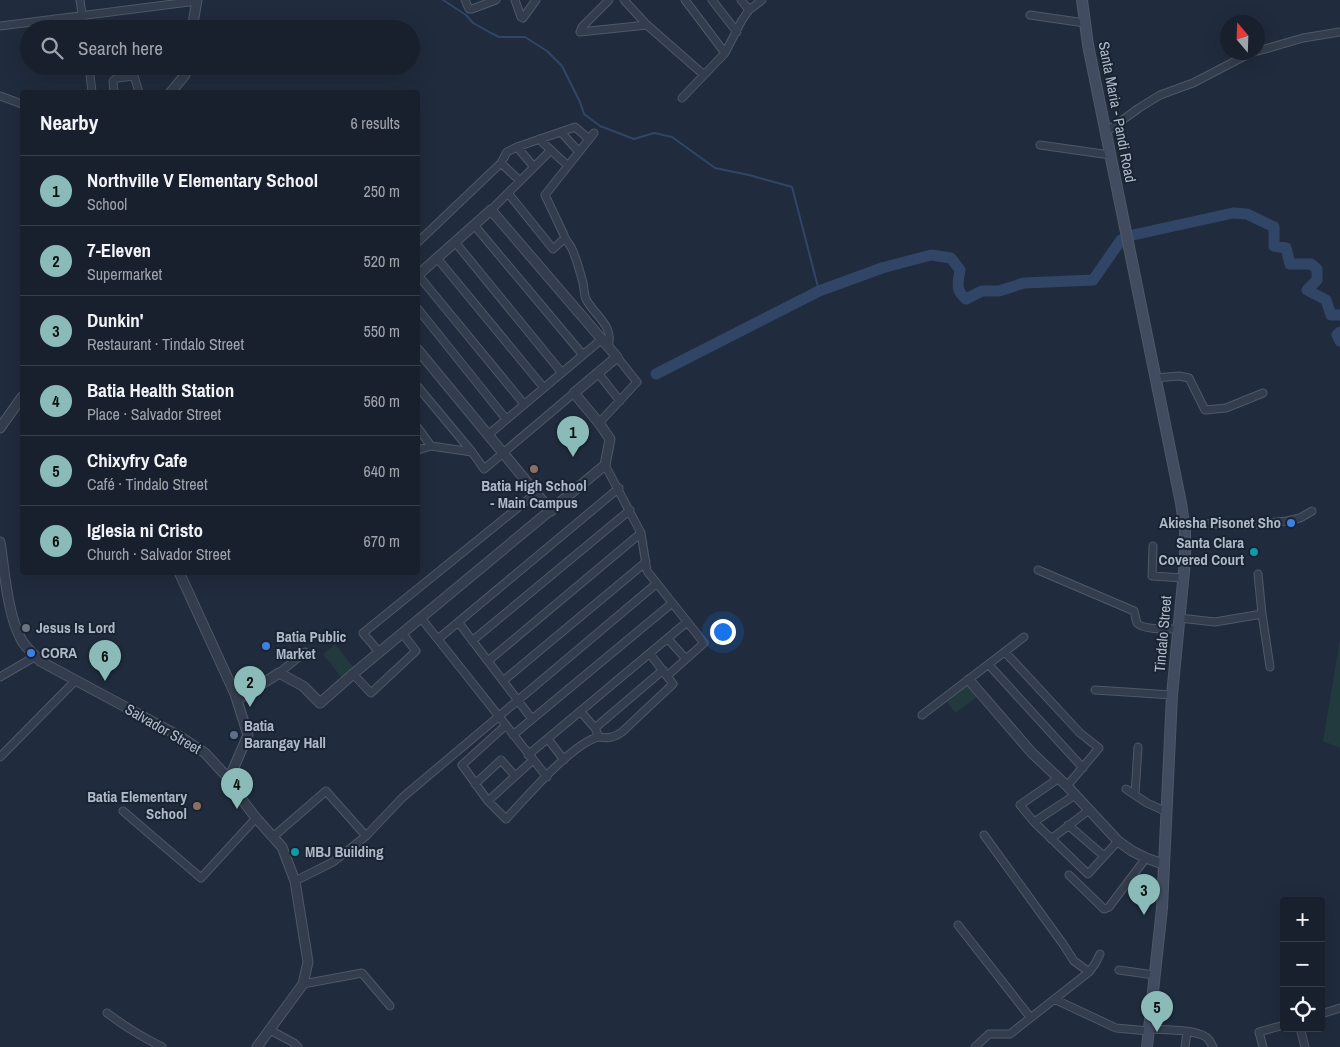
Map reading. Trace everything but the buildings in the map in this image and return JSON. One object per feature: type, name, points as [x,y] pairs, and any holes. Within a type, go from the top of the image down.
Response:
[{"type":"main road","name":"Santa Maria - Pandi Road","points":[[1082,0],[1110,155],[1127,229]]},
{"type":"main road","name":"Tindalo Street","points":[[1127,229],[1184,523],[1185,561],[1172,695],[1162,908],[1147,1047]]},
{"type":"street","points":[[80,0],[83,20]]},
{"type":"street","points":[[49,20],[167,2],[197,0],[194,20]]},
{"type":"street","points":[[464,0],[468,9],[492,1]]},
{"type":"street","points":[[515,0],[523,18],[536,0]]},
{"type":"street","points":[[609,0],[582,27],[580,32],[647,25]]},
{"type":"street","points":[[624,0],[647,25],[704,75]]},
{"type":"street","points":[[685,0],[725,53]]},
{"type":"street","points":[[712,0],[736,32]]},
{"type":"street","points":[[740,0],[749,10]]},
{"type":"street","points":[[682,98],[725,53],[742,20],[749,10],[762,0]]},
{"type":"street","points":[[1030,15],[1085,22]]},
{"type":"street","points":[[0,26],[20,24]]},
{"type":"street","points":[[1265,49],[1303,38],[1340,32]]},
{"type":"street","points":[[1106,132],[1138,108],[1160,95],[1193,84],[1237,60]]},
{"type":"street","points":[[89,75],[92,90]]},
{"type":"street","points":[[173,90],[185,75]]},
{"type":"street","points":[[114,90],[114,81],[117,78],[134,76],[138,90]]},
{"type":"street","points":[[0,96],[20,103]]},
{"type":"street","points":[[420,240],[500,163],[507,152],[575,127],[589,139]]},
{"type":"street","points":[[561,132],[579,152]]},
{"type":"street","points":[[488,435],[583,355],[610,339],[598,312],[586,299],[572,248],[564,239],[564,233],[545,195],[594,133]]},
{"type":"street","points":[[539,139],[568,166]]},
{"type":"street","points":[[1040,145],[1110,155]]},
{"type":"street","points":[[517,147],[534,166]]},
{"type":"street","points":[[420,273],[491,210],[551,150]]},
{"type":"street","points":[[500,163],[520,181]]},
{"type":"street","points":[[508,193],[553,249],[564,239]]},
{"type":"street","points":[[491,210],[637,382],[599,423]]},
{"type":"street","points":[[474,225],[583,355]]},
{"type":"street","points":[[455,242],[562,373]]},
{"type":"street","points":[[436,258],[544,388]]},
{"type":"street","points":[[420,277],[524,404]]},
{"type":"street","points":[[576,310],[586,299]]},
{"type":"street","points":[[420,312],[506,419]]},
{"type":"street","points":[[420,352],[551,510]]},
{"type":"street","points":[[420,389],[484,469],[617,357]]},
{"type":"street","points":[[598,373],[620,401]]},
{"type":"street","points":[[1155,378],[1179,376],[1189,378],[1205,410],[1226,408],[1263,394]]},
{"type":"street","points":[[279,673],[303,686],[320,703],[605,465],[610,439],[574,393]]},
{"type":"street","points":[[0,428],[20,401]]},
{"type":"street","points":[[420,431],[432,446]]},
{"type":"street","points":[[420,449],[432,446],[472,452]]},
{"type":"street","points":[[595,728],[665,673],[686,659],[704,643],[671,604],[647,571],[642,533],[605,465]]},
{"type":"street","points":[[438,639],[619,488]]},
{"type":"street","points":[[379,652],[363,633],[536,493]]},
{"type":"street","points":[[472,641],[630,510]]},
{"type":"street","points":[[1184,523],[1259,524],[1287,521],[1300,518],[1312,512]]},
{"type":"street","points":[[488,661],[642,533]]},
{"type":"street","name":"Salvador Street","points":[[0,542],[11,612],[28,649],[40,661],[189,742],[205,753],[229,779],[240,798],[282,847],[295,881],[308,962],[303,984],[257,1047]]},
{"type":"street","points":[[1153,546],[1152,576],[1184,578]]},
{"type":"street","points":[[503,681],[646,562]]},
{"type":"street","points":[[1038,570],[1134,611],[1139,625],[1158,629],[1179,624],[1215,622],[1262,614]]},
{"type":"street","points":[[1258,574],[1270,667]]},
{"type":"street","points":[[180,575],[237,700],[248,734],[229,779]]},
{"type":"street","points":[[295,881],[333,862],[366,836],[403,797],[656,584]]},
{"type":"street","points":[[513,735],[671,604]]},
{"type":"street","points":[[421,618],[547,777]]},
{"type":"street","points":[[488,801],[515,776],[548,739],[687,622]]},
{"type":"street","points":[[458,623],[532,719]]},
{"type":"street","points":[[353,674],[371,693],[416,650],[402,633]]},
{"type":"street","points":[[922,715],[1024,637]]},
{"type":"street","points":[[668,639],[686,659]]},
{"type":"street","points":[[237,700],[279,673],[305,652]]},
{"type":"street","points":[[1005,652],[1080,733],[1099,748],[1067,786]]},
{"type":"street","points":[[505,726],[462,766],[488,801],[506,819],[564,760],[590,739],[599,736],[613,737],[622,732],[673,684],[650,654]]},
{"type":"street","points":[[0,677],[36,656]]},
{"type":"street","points":[[988,665],[1083,768]]},
{"type":"street","points":[[969,680],[1032,753],[1067,786],[1118,841],[1132,851],[1163,864]]},
{"type":"street","points":[[0,757],[75,681]]},
{"type":"street","points":[[1095,690],[1172,695]]},
{"type":"street","points":[[581,712],[595,728],[599,736]]},
{"type":"street","points":[[548,739],[564,760]]},
{"type":"street","points":[[1135,795],[1138,747]]},
{"type":"street","points":[[475,784],[501,760],[515,776]]},
{"type":"street","points":[[1059,778],[1020,806],[1034,822],[1088,874],[1118,841]]},
{"type":"street","points":[[1126,789],[1166,812]]},
{"type":"street","points":[[274,836],[326,791],[366,836]]},
{"type":"street","points":[[1034,822],[1075,795]]},
{"type":"street","points":[[1051,839],[1089,810]]},
{"type":"street","points":[[123,811],[201,878],[256,818]]},
{"type":"street","points":[[1068,825],[1104,856]]},
{"type":"street","points":[[984,836],[1063,944],[1071,959],[1088,972]]},
{"type":"street","points":[[1070,875],[1104,909],[1109,907],[1146,858]]},
{"type":"street","points":[[958,925],[1030,1017]]},
{"type":"street","points":[[975,1047],[990,1034],[1010,1034],[1088,972],[1100,954]]},
{"type":"street","points":[[1120,970],[1154,975]]},
{"type":"street","points":[[303,984],[362,973],[390,1006]]},
{"type":"street","points":[[1054,999],[1116,1028],[1187,1032],[1206,1037],[1213,1047]]},
{"type":"street","points":[[1325,1013],[1340,1008]]},
{"type":"street","points":[[107,1013],[129,1030],[162,1047]]},
{"type":"street","points":[[1263,1047],[1259,1032],[1280,1026]]},
{"type":"street","points":[[270,1030],[298,1047]]},
{"type":"street","points":[[1185,1047],[1187,1032]]},
{"type":"street","points":[[1301,1032],[1305,1047]]},
{"type":"green space","points":[[1340,639],[1340,748],[1323,741]]},
{"type":"green space","points":[[335,644],[354,668],[342,678],[323,654]]},
{"type":"green space","points":[[968,685],[977,697],[955,713],[946,701]]},
{"type":"waterway","points":[[443,0],[466,15],[473,23],[499,37],[525,37],[547,51],[562,66],[584,114],[600,126],[634,139],[654,133],[672,137],[715,168],[792,187],[819,291]]},
{"type":"waterway","points":[[656,374],[819,291],[882,268],[931,255],[951,258],[960,270],[959,289],[966,299],[982,291],[999,291],[1024,283],[1093,280],[1121,240],[1133,235],[1233,213],[1247,214],[1274,227],[1274,246],[1286,248],[1290,264],[1311,264],[1317,269],[1317,280],[1307,290],[1326,300],[1331,315],[1340,315]]},
{"type":"waterway","points":[[1340,332],[1337,335],[1340,341]]},
{"type":"place","name":"Northville V Elementary School","points":[[573,457]]},
{"type":"place","name":"Batia High School - Main Campus","points":[[534,469]]},
{"type":"place","name":"Akiesha Pisonet Sho","points":[[1291,523]]},
{"type":"place","name":"Santa Clara Covered Court","points":[[1254,552]]},
{"type":"place","name":"Jesus Is Lord","points":[[26,628]]},
{"type":"place","name":"Batia Public Market","points":[[266,646]]},
{"type":"place","name":"CORA","points":[[31,653]]},
{"type":"place","name":"Iglesia ni Cristo","points":[[105,681]]},
{"type":"place","name":"7-Eleven","points":[[250,707]]},
{"type":"place","name":"Batia Barangay Hall","points":[[234,735]]},
{"type":"place","name":"Batia Elementary School","points":[[197,806]]},
{"type":"place","name":"Batia Health Station","points":[[237,809]]},
{"type":"place","name":"MBJ Building","points":[[295,852]]},
{"type":"place","name":"Dunkin'","points":[[1144,915]]},
{"type":"place","name":"Chixyfry Cafe","points":[[1157,1032]]}]
